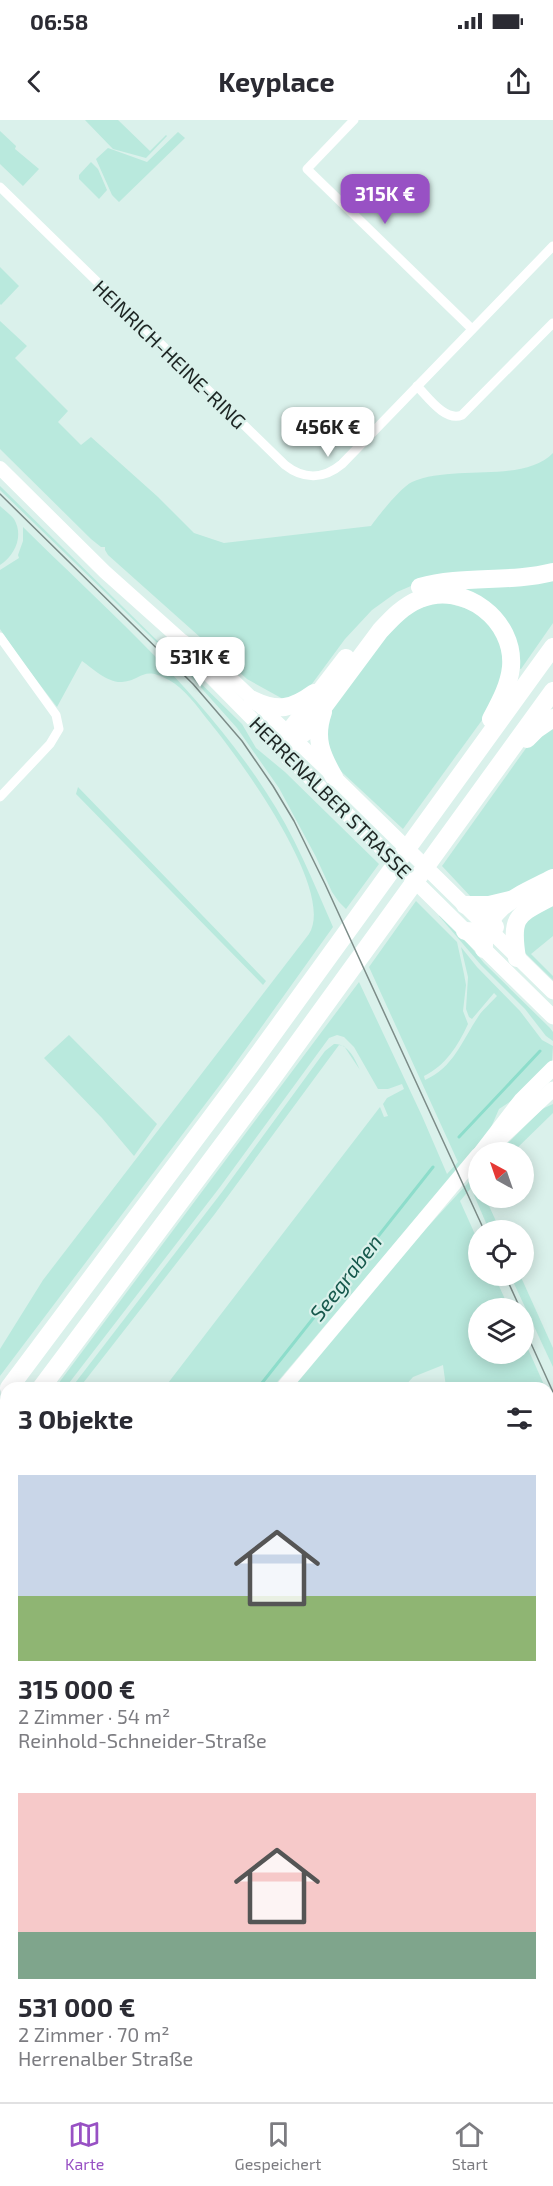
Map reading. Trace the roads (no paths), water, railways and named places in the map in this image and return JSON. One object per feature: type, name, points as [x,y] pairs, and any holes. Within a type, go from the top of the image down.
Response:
[{"type":"highway","points":[[269,737],[290,743],[304,732],[324,696],[387,606],[402,594],[422,586],[448,581],[534,576],[553,572]]},
{"type":"highway","points":[[334,777],[318,742],[324,696],[380,631],[407,605],[434,595],[455,596],[474,602],[486,610],[508,639],[511,665],[509,681],[466,768]]},
{"type":"highway","points":[[13,1382],[249,1067],[553,647]]},
{"type":"highway","points":[[45,1382],[271,1080],[553,691]]},
{"type":"highway","points":[[253,700],[274,708],[324,696]]},
{"type":"highway","points":[[488,780],[537,729],[553,718]]},
{"type":"highway","points":[[465,906],[516,906],[553,878]]},
{"type":"highway","points":[[465,930],[486,935],[498,911],[553,896]]},
{"type":"highway","points":[[516,906],[517,958]]},
{"type":"main road","name":"HERRENALBER STRASSE","points":[[0,468],[105,572],[181,640],[217,665],[253,700],[380,847],[465,930]]},
{"type":"main road","name":"HERRENALBER STRASSE","points":[[181,640],[209,675],[269,737]]},
{"type":"main road","name":"HERRENALBER STRASSE","points":[[290,743],[334,777],[465,906],[486,935]]},
{"type":"main road","points":[[486,935],[517,958],[553,992]]},
{"type":"main road","points":[[486,935],[553,1017]]},
{"type":"main road","points":[[489,1142],[521,1100],[553,1068]]},
{"type":"main road","points":[[497,1142],[553,1089]]},
{"type":"main road","points":[[289,1382],[468,1169]]},
{"type":"street","points":[[354,120],[307,169],[472,329]]},
{"type":"street","name":"HEINRICH-HEINE-RING","points":[[0,187],[261,443],[293,471],[314,476],[332,472],[553,246]]},
{"type":"street","points":[[417,386],[448,416],[462,415],[553,322]]},
{"type":"street","points":[[0,637],[56,715],[59,729],[50,744],[0,797]]},
{"type":"waterway","name":"Seegraben","points":[[459,1137],[540,1051]]},
{"type":"waterway","name":"Seegraben","points":[[263,1382],[433,1167]]},
{"type":"tram line","points":[[0,494],[193,684],[242,741],[273,786],[294,821],[325,884],[479,1220]]},
{"type":"tram line","points":[[510,1286],[515,1298]]},
{"type":"tram line","points":[[534,1350],[548,1382]]}]
